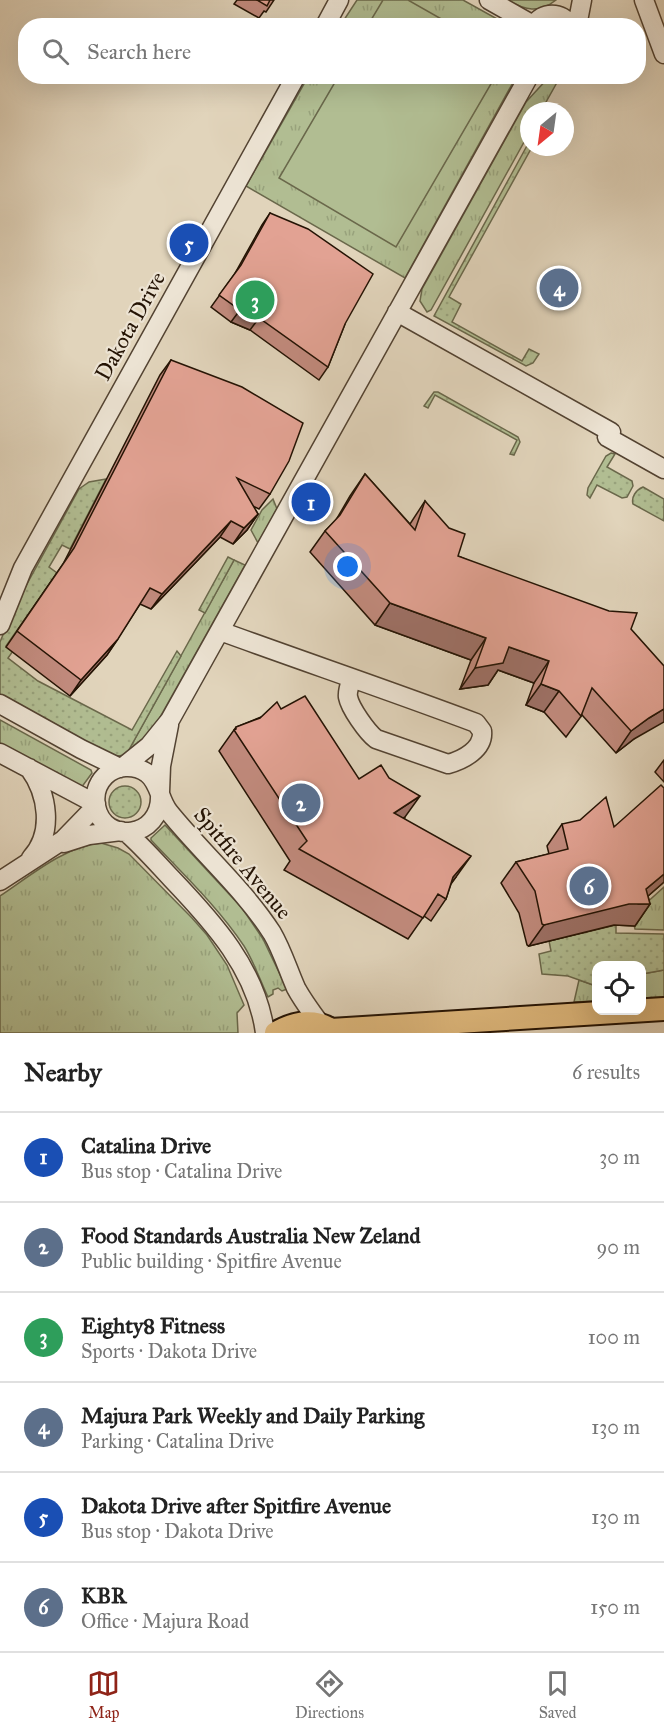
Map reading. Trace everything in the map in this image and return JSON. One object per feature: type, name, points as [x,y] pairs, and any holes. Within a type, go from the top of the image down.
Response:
[{"type":"main road","points":[[276,1033],[291,1025],[306,1023],[329,1029],[664,1009]]},
{"type":"street","points":[[329,18],[339,0]]},
{"type":"street","points":[[489,0],[527,18]]},
{"type":"street","points":[[541,18],[564,0]]},
{"type":"street","points":[[579,18],[582,0]]},
{"type":"street","points":[[644,0],[664,54]]},
{"type":"street","points":[[548,18],[557,15],[565,18]]},
{"type":"street","name":"Dakota Drive","points":[[23,568],[292,84]]},
{"type":"street","points":[[265,1033],[257,1001],[229,944],[201,908],[123,832],[105,822],[96,805],[96,791],[102,780],[112,771],[149,746],[170,720],[525,84]]},
{"type":"street","points":[[397,313],[523,370],[531,387],[611,432],[608,437],[664,469]]},
{"type":"street","points":[[0,597],[23,568]]},
{"type":"street","points":[[0,624],[23,568]]},
{"type":"street","points":[[220,631],[352,678],[476,723],[482,730],[483,737],[480,744],[477,749],[448,764],[376,739],[370,734],[349,699],[348,689],[352,678]]},
{"type":"street","points":[[0,704],[97,758],[121,767],[134,767],[148,774],[155,782],[160,794]]},
{"type":"street","points":[[53,848],[81,837],[136,831],[150,824],[159,811],[161,766],[170,720]]},
{"type":"street","points":[[0,753],[96,805]]},
{"type":"street","points":[[24,866],[39,849],[46,823],[42,793],[29,768]]},
{"type":"street","name":"Spitfire Avenue","points":[[160,794],[167,811],[242,893],[261,918],[275,938],[300,996],[329,1029]]},
{"type":"street","points":[[0,881],[53,848],[70,834],[96,805]]},
{"type":"green space","points":[[357,0],[463,0],[495,18],[345,18]]},
{"type":"green space","points":[[383,0],[408,0],[440,18],[372,18]]},
{"type":"green space","points":[[507,0],[556,0],[544,7],[532,9]]},
{"type":"green space","points":[[304,84],[512,84],[405,278],[246,186]]},
{"type":"green space","points":[[334,84],[491,84],[396,247],[279,178]]},
{"type":"green space","points":[[543,84],[556,84],[546,102],[526,102]]},
{"type":"green space","points":[[520,113],[520,149],[431,310],[427,312],[420,301],[422,289]]},
{"type":"green space","points":[[521,156],[527,156],[449,297],[461,304],[452,322],[522,361],[529,349],[539,354],[533,363],[526,366],[434,316]]},
{"type":"green space","points":[[434,392],[438,392],[518,437],[520,442],[514,455],[510,454],[517,440],[435,395],[428,408],[424,406]]},
{"type":"green space","points":[[611,453],[615,454],[607,467],[632,481],[633,486],[627,497],[622,498],[597,485],[590,498],[587,495],[588,488],[606,456]]},
{"type":"green space","points":[[106,479],[70,549],[62,545],[49,567],[57,573],[6,646],[13,651],[8,658],[38,681],[132,730],[177,651],[181,656],[126,755],[117,756],[99,750],[0,695],[0,642],[16,604],[79,489],[89,482]]},
{"type":"green space","points":[[643,487],[664,499],[664,521],[633,504],[635,494]]},
{"type":"green space","points":[[273,499],[277,509],[258,543],[251,530],[262,510]]},
{"type":"green space","points":[[228,557],[234,560],[205,613],[199,610]]},
{"type":"green space","points":[[234,560],[245,565],[150,735],[126,755]]},
{"type":"green space","points":[[0,720],[91,770],[92,773],[81,788],[0,743]]},
{"type":"green space","points":[[125,786],[136,791],[141,802],[136,813],[125,818],[114,813],[109,802],[114,791]]},
{"type":"green space","points":[[165,825],[242,908],[263,939],[287,989],[273,990],[273,994],[268,997],[251,958],[234,932],[200,891],[151,840]]},
{"type":"green space","points":[[101,843],[129,854],[207,935],[227,965],[244,1005],[237,1013],[238,1033],[0,1033],[0,896],[61,856],[88,845]]},
{"type":"green space","points":[[664,887],[664,930],[635,929],[632,916]]},
{"type":"green space","points":[[616,925],[616,933],[664,934],[664,970],[646,973],[646,961],[592,961],[592,985],[568,976],[542,974],[539,954],[551,951],[549,941]]},
{"type":"green space","points":[[664,970],[664,997],[646,998],[646,973]]},
{"type":"green space","points":[[579,980],[592,985],[592,1001],[574,1002]]},
{"type":"building","points":[[257,0],[270,0],[267,6]]},
{"type":"building","points":[[270,213],[308,229],[373,274],[345,324],[328,367],[259,318],[240,310],[219,295],[241,265]]},
{"type":"building","points":[[171,360],[242,387],[303,423],[289,461],[270,494],[237,478],[258,514],[244,528],[231,521],[162,594],[150,588],[118,639],[81,680],[17,631],[74,548]]},
{"type":"building","points":[[365,474],[415,530],[425,501],[449,528],[465,534],[458,556],[609,611],[637,613],[631,629],[664,666],[664,709],[631,731],[592,688],[581,716],[559,691],[541,684],[549,661],[509,647],[503,663],[475,668],[486,638],[390,603],[325,531],[340,515]]},
{"type":"building","points":[[305,696],[359,779],[381,765],[389,778],[420,796],[394,813],[471,856],[453,877],[446,899],[438,894],[423,918],[299,849],[307,841],[234,730],[236,727],[260,718],[277,702],[281,709]]},
{"type":"building","points":[[661,785],[664,788],[664,874],[646,889],[650,904],[629,904],[542,924],[535,891],[516,862],[568,849],[562,824],[580,820],[606,797],[614,827]]},
{"type":"place","name":"Dakota Drive after Spitfire Avenue","points":[[189,243]]},
{"type":"place","name":"Majura Park Weekly and Daily Parking","points":[[559,288]]},
{"type":"place","name":"Eighty8 Fitness","points":[[255,300]]},
{"type":"place","name":"Catalina Drive","points":[[311,502]]},
{"type":"place","name":"Food Standards Australia New Zeland","points":[[301,803]]},
{"type":"place","name":"KBR","points":[[589,886]]}]
